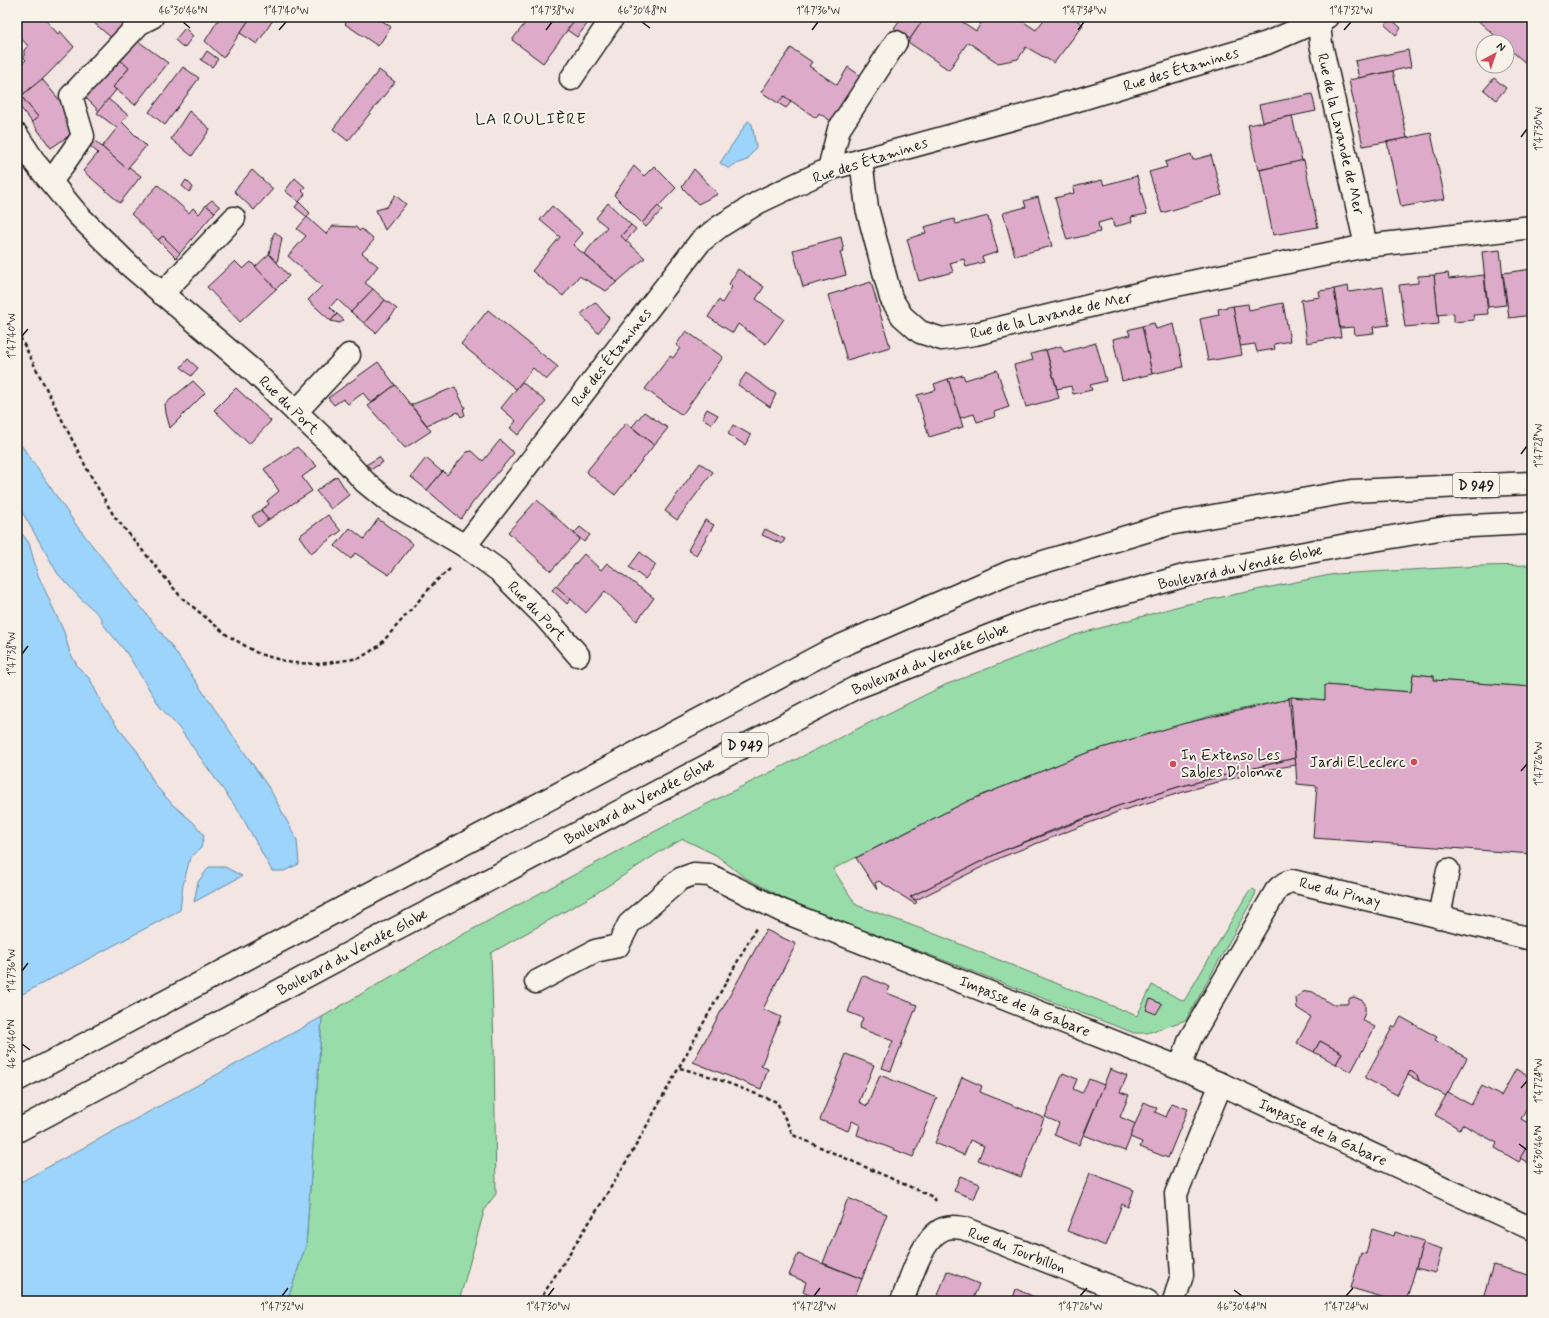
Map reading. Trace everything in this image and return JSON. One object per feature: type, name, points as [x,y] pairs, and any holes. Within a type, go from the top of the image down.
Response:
[{"type":"street","points":[[51,182],[83,136],[71,96],[140,23],[152,17]]},
{"type":"street","points":[[571,79],[613,17]]},
{"type":"street","name":"Rue des Étamines","points":[[465,546],[700,242],[719,227],[759,202],[829,170],[1040,111],[1268,43],[1323,19]]},
{"type":"street","name":"Rue de la Lavande de Mer","points":[[1323,19],[1321,44],[1366,246]]},
{"type":"street","points":[[829,170],[838,129],[896,42]]},
{"type":"street","name":"Rue du Port","points":[[17,135],[36,164],[78,215],[129,265],[252,370],[365,482],[387,500],[465,546],[498,570],[545,617],[578,655]]},
{"type":"street","name":"Rue de la Lavande de Mer","points":[[862,160],[867,208],[891,298],[902,316],[920,332],[942,339],[975,334],[1167,287],[1366,246],[1532,227]]},
{"type":"street","points":[[162,294],[234,218]]},
{"type":"street","points":[[296,412],[349,355]]},
{"type":"street","name":"D 949","points":[[17,1080],[828,651],[1010,572],[1169,524],[1352,491],[1532,483]]},
{"type":"street","name":"Boulevard du Vendée Globe","points":[[17,1131],[352,952],[856,688],[1030,620],[1187,575],[1451,527],[1532,523]]},
{"type":"street","points":[[1439,917],[1448,870]]},
{"type":"street","name":"Impasse de la Gabare","points":[[536,982],[595,951],[618,946],[629,924],[680,879],[694,874],[709,875],[770,904],[1221,1084],[1532,1229]]},
{"type":"street","name":"Rue du Pinay","points":[[1180,1067],[1190,1039],[1275,879],[1292,881],[1532,939]]},
{"type":"street","points":[[1174,1301],[1182,1275],[1176,1194],[1221,1084]]},
{"type":"street","name":"Rue du Tourbillon","points":[[902,1301],[929,1240],[941,1230],[951,1227],[963,1228],[1147,1301]]},
{"type":"path","points":[[17,330],[87,469],[114,516],[181,597],[227,635],[258,654],[292,663],[320,664],[360,658],[379,646],[436,581]]},
{"type":"path","points":[[539,1301],[599,1207],[680,1068],[770,904]]},
{"type":"path","points":[[680,1068],[712,1077],[777,1102],[793,1135],[933,1197],[951,1227]]},
{"type":"green space","points":[[1532,565],[1532,687],[1434,680],[1434,676],[1413,674],[1411,692],[1326,685],[1325,700],[1291,697],[1289,699],[1210,716],[1089,752],[968,801],[833,869],[856,905],[930,932],[1137,1016],[1152,985],[1184,1001],[1249,891],[1253,889],[1256,891],[1255,895],[1186,1020],[1147,1033],[1134,1033],[922,952],[812,913],[744,877],[716,855],[683,839],[661,851],[592,896],[491,953],[496,1194],[485,1208],[459,1301],[287,1301],[306,1245],[322,1017],[462,935],[695,810],[945,685],[1075,635],[1183,605],[1335,574],[1481,566]]},
{"type":"water","points":[[748,121],[752,124],[756,147],[747,160],[733,165],[729,169],[720,163]]},
{"type":"water","points":[[17,439],[77,526],[170,644],[271,791],[297,840],[299,864],[284,871],[272,871],[240,813],[179,728],[161,708],[126,652],[102,623],[102,619],[58,574],[17,503]]},
{"type":"water","points":[[17,527],[29,543],[38,575],[64,632],[70,653],[78,667],[90,679],[104,708],[138,752],[155,785],[173,805],[193,822],[204,835],[201,848],[190,858],[183,885],[180,910],[17,997]]},
{"type":"water","points":[[209,867],[225,867],[242,876],[194,902],[198,882]]},
{"type":"water","points":[[322,1017],[306,1245],[287,1301],[17,1301],[17,1184]]},
{"type":"building","points":[[17,17],[43,17],[58,34],[60,31],[74,47],[45,77],[21,96],[17,91],[17,66],[26,60],[24,58],[24,50],[28,46],[17,34]]},
{"type":"building","points":[[87,17],[125,17],[123,20],[127,23],[113,39]]},
{"type":"building","points":[[220,17],[251,17],[223,58],[205,41]]},
{"type":"building","points":[[251,17],[275,17],[257,44],[240,33]]},
{"type":"building","points":[[351,17],[377,17],[391,27],[378,46],[345,24]]},
{"type":"building","points":[[530,17],[577,17],[543,63],[512,40]]},
{"type":"building","points":[[577,17],[592,18],[577,37],[567,30]]},
{"type":"building","points":[[902,17],[925,17],[910,39],[894,28]]},
{"type":"building","points":[[925,17],[955,17],[976,31],[985,17],[1016,17],[1036,30],[1046,17],[1073,17],[1083,25],[1054,63],[1026,47],[1018,59],[998,63],[968,42],[949,70],[908,42]]},
{"type":"building","points":[[1474,17],[1532,17],[1532,61],[1528,65],[1515,54],[1515,34],[1493,34]]},
{"type":"building","points":[[1391,19],[1401,28],[1396,35],[1385,25]]},
{"type":"building","points":[[185,28],[193,36],[184,48],[175,40]]},
{"type":"building","points":[[138,41],[168,63],[135,105],[113,87],[129,68],[118,58]]},
{"type":"building","points":[[791,48],[812,62],[809,66],[837,85],[848,67],[861,76],[831,121],[819,113],[816,118],[784,96],[778,103],[761,92]]},
{"type":"building","points":[[1408,50],[1411,67],[1359,78],[1355,61]]},
{"type":"building","points":[[207,51],[218,59],[212,67],[201,60]]},
{"type":"building","points":[[118,58],[129,68],[113,87],[116,90],[99,111],[83,95]]},
{"type":"building","points":[[183,67],[199,78],[165,125],[149,112]]},
{"type":"building","points":[[379,70],[395,82],[348,141],[333,129]]},
{"type":"building","points":[[1393,71],[1407,138],[1363,146],[1349,80]]},
{"type":"building","points":[[1494,78],[1506,88],[1496,100],[1484,90]]},
{"type":"building","points":[[42,79],[66,108],[70,135],[51,148],[32,122],[38,117],[21,96]]},
{"type":"building","points":[[1312,94],[1316,111],[1263,122],[1259,105]]},
{"type":"building","points":[[21,96],[38,117],[32,122],[17,103],[17,99]]},
{"type":"building","points":[[784,96],[791,102],[786,108],[778,103]]},
{"type":"building","points":[[108,99],[128,115],[122,122],[146,146],[127,169],[102,147],[117,128],[97,113]]},
{"type":"building","points":[[189,111],[210,129],[192,156],[171,139]]},
{"type":"building","points":[[1292,116],[1302,161],[1258,170],[1248,125]]},
{"type":"building","points":[[1431,133],[1445,199],[1401,207],[1387,142]]},
{"type":"building","points":[[94,140],[127,169],[129,167],[141,176],[120,203],[83,171],[98,153],[90,146]]},
{"type":"building","points":[[1191,154],[1193,160],[1211,155],[1222,195],[1162,213],[1149,172],[1167,167],[1165,162]]},
{"type":"building","points":[[1304,160],[1318,227],[1273,235],[1260,170]]},
{"type":"building","points":[[634,166],[644,176],[654,166],[676,188],[642,223],[614,195]]},
{"type":"building","points":[[694,169],[718,194],[698,204],[682,187]]},
{"type":"building","points":[[252,170],[273,189],[254,210],[234,191]]},
{"type":"building","points":[[1137,176],[1147,214],[1131,217],[1132,222],[1114,227],[1112,219],[1098,223],[1100,232],[1067,240],[1055,198],[1074,193],[1073,187],[1102,180],[1104,185]]},
{"type":"building","points":[[295,178],[305,187],[302,191],[305,194],[299,202],[285,191]]},
{"type":"building","points":[[186,180],[193,187],[189,192],[182,186]]},
{"type":"building","points":[[158,185],[189,213],[193,208],[199,214],[206,205],[215,212],[180,253],[163,236],[158,240],[131,214]]},
{"type":"building","points":[[395,195],[406,204],[385,230],[376,210],[387,207]]},
{"type":"building","points":[[1038,197],[1052,246],[1015,256],[1003,213],[1026,207],[1024,201]]},
{"type":"building","points":[[212,200],[220,207],[215,212],[206,205]]},
{"type":"building","points":[[299,202],[310,213],[307,217],[295,207]]},
{"type":"building","points":[[608,203],[631,225],[621,236],[645,258],[617,282],[584,254],[607,227],[596,218]]},
{"type":"building","points":[[552,206],[583,233],[573,245],[617,282],[606,291],[579,276],[563,296],[532,271],[560,237],[540,220]]},
{"type":"building","points":[[658,206],[662,210],[646,227],[642,223]]},
{"type":"building","points":[[988,216],[998,252],[982,257],[984,262],[966,267],[964,259],[950,263],[953,272],[919,281],[907,239],[926,233],[924,227],[954,219],[956,224]]},
{"type":"building","points":[[307,217],[326,234],[333,226],[356,227],[359,231],[362,229],[374,240],[362,253],[378,266],[365,283],[373,289],[351,312],[337,299],[330,307],[337,314],[331,321],[308,300],[322,286],[288,256],[306,236],[297,229]]},
{"type":"building","points":[[631,225],[636,229],[626,241],[621,236]]},
{"type":"building","points":[[275,232],[282,238],[277,263],[269,254]]},
{"type":"building","points":[[163,236],[180,253],[176,258],[158,240]]},
{"type":"building","points":[[841,237],[844,251],[840,252],[846,275],[803,287],[793,250]]},
{"type":"building","points":[[1500,250],[1506,305],[1488,307],[1482,252]]},
{"type":"building","points":[[269,254],[289,276],[276,289],[255,267]]},
{"type":"building","points":[[235,261],[243,269],[251,262],[276,289],[240,322],[207,287]]},
{"type":"building","points":[[738,269],[764,287],[756,299],[784,319],[766,344],[738,324],[733,333],[708,317],[719,300],[722,303],[732,287],[729,284]]},
{"type":"building","points":[[1532,269],[1532,315],[1509,318],[1503,273]]},
{"type":"building","points":[[1448,273],[1449,279],[1484,275],[1488,314],[1473,315],[1474,320],[1454,322],[1454,313],[1438,315],[1434,275]]},
{"type":"building","points":[[1434,275],[1439,324],[1405,327],[1399,285],[1418,283],[1418,276]]},
{"type":"building","points":[[871,282],[890,347],[847,360],[828,295]]},
{"type":"building","points":[[1348,286],[1349,292],[1383,287],[1389,325],[1373,327],[1374,333],[1355,335],[1354,327],[1340,328],[1334,289]]},
{"type":"building","points":[[373,289],[385,300],[364,323],[351,312]]},
{"type":"building","points":[[1334,289],[1341,337],[1307,343],[1301,300],[1320,297],[1319,291]]},
{"type":"building","points":[[385,300],[397,309],[376,333],[364,323]]},
{"type":"building","points":[[595,302],[609,318],[598,333],[581,314]]},
{"type":"building","points":[[1283,303],[1290,341],[1274,344],[1275,349],[1257,352],[1255,344],[1240,346],[1233,306],[1248,304],[1249,310]]},
{"type":"building","points":[[1233,306],[1242,355],[1208,361],[1200,319],[1219,315],[1218,309]]},
{"type":"building","points":[[488,310],[558,367],[546,380],[533,368],[516,389],[461,344]]},
{"type":"building","points":[[337,314],[344,320],[340,323],[331,321]]},
{"type":"building","points":[[1154,323],[1156,329],[1174,324],[1183,367],[1152,374],[1142,326]]},
{"type":"building","points":[[1142,326],[1152,374],[1122,381],[1113,339],[1130,335],[1128,330]]},
{"type":"building","points":[[686,331],[723,357],[682,415],[645,389],[670,356],[673,358],[680,348],[676,345]]},
{"type":"building","points":[[1096,343],[1106,381],[1090,385],[1092,390],[1073,394],[1071,386],[1057,389],[1046,350],[1061,346],[1064,352]]},
{"type":"building","points":[[1046,350],[1059,398],[1026,407],[1014,365],[1033,360],[1031,354]]},
{"type":"building","points":[[188,359],[198,368],[191,376],[181,367]]},
{"type":"building","points":[[378,362],[395,385],[371,403],[363,393],[348,404],[343,399],[334,405],[328,398]]},
{"type":"building","points":[[997,370],[1009,407],[994,412],[995,417],[977,422],[974,414],[960,418],[948,379],[963,375],[965,380]]},
{"type":"building","points":[[746,373],[776,394],[770,407],[738,385]]},
{"type":"building","points":[[948,379],[963,427],[929,437],[917,395],[936,390],[934,384]]},
{"type":"building","points":[[193,381],[205,393],[170,428],[165,404]]},
{"type":"building","points":[[522,382],[546,402],[518,435],[510,428],[516,421],[501,408]]},
{"type":"building","points":[[395,385],[431,431],[405,448],[368,406]]},
{"type":"building","points":[[455,387],[465,408],[463,409],[465,415],[461,417],[458,412],[427,425],[411,405]]},
{"type":"building","points":[[236,388],[271,421],[249,444],[214,410]]},
{"type":"building","points":[[707,409],[718,415],[712,424],[702,418]]},
{"type":"building","points":[[644,412],[668,428],[654,445],[632,427]]},
{"type":"building","points":[[626,423],[654,445],[615,495],[586,472]]},
{"type":"building","points":[[733,425],[751,435],[745,445],[728,434]]},
{"type":"building","points":[[500,440],[514,453],[461,519],[427,490],[443,471],[447,475],[467,452],[472,451],[483,461]]},
{"type":"building","points":[[297,447],[317,466],[302,477],[312,491],[268,520],[261,510],[269,504],[267,501],[279,491],[264,469]]},
{"type":"building","points":[[379,457],[383,462],[372,469],[366,465]]},
{"type":"building","points":[[426,458],[442,472],[427,490],[411,477]]},
{"type":"building","points":[[700,463],[713,472],[677,520],[665,511]]},
{"type":"building","points":[[337,476],[349,495],[331,509],[316,491]]},
{"type":"building","points":[[537,500],[580,539],[551,571],[508,532]]},
{"type":"building","points":[[261,510],[268,520],[258,527],[252,516]]},
{"type":"building","points":[[328,515],[341,531],[311,553],[299,536]]},
{"type":"building","points":[[378,519],[413,544],[389,575],[355,553],[351,559],[335,546],[350,528],[364,539]]},
{"type":"building","points":[[705,520],[714,525],[696,555],[688,550]]},
{"type":"building","points":[[580,527],[590,535],[584,542],[574,533]]},
{"type":"building","points":[[765,529],[785,539],[782,544],[762,535]]},
{"type":"building","points":[[640,552],[656,565],[645,579],[629,567]]},
{"type":"building","points":[[584,554],[601,570],[607,563],[654,598],[637,621],[605,591],[586,613],[556,586]]},
{"type":"building","points":[[556,586],[571,599],[567,604],[552,590]]},
{"type":"building","name":"Jardi E.Leclerc","points":[[1413,674],[1434,676],[1434,680],[1532,687],[1532,854],[1313,838],[1317,786],[1297,784],[1291,697],[1325,700],[1325,685],[1411,692]]},
{"type":"building","points":[[1289,697],[1295,758],[1178,787],[1118,806],[1058,828],[1000,852],[910,897],[917,902],[915,904],[879,881],[875,883],[877,890],[856,858],[968,801],[1089,752],[1182,724],[1289,699]]},
{"type":"building","points":[[1295,758],[1296,765],[1271,769],[1210,784],[1120,811],[1002,857],[916,900],[910,897],[1000,852],[1118,806],[1178,787]]},
{"type":"building","points":[[766,930],[796,944],[763,1009],[781,1017],[761,1066],[768,1069],[761,1089],[693,1062]]},
{"type":"building","points":[[862,975],[890,987],[887,993],[917,1005],[891,1071],[882,1068],[893,1041],[859,1028],[863,1018],[848,1012]]},
{"type":"building","points":[[1303,992],[1313,992],[1331,1004],[1347,1004],[1350,998],[1354,997],[1363,1001],[1365,1004],[1365,1013],[1362,1020],[1375,1027],[1351,1072],[1336,1064],[1342,1053],[1320,1041],[1314,1052],[1297,1043],[1311,1017],[1297,1008],[1296,998]]},
{"type":"building","points":[[1150,999],[1162,1004],[1156,1014],[1146,1010]]},
{"type":"building","points":[[1401,1017],[1437,1037],[1435,1040],[1467,1058],[1446,1096],[1419,1081],[1417,1075],[1410,1071],[1397,1095],[1365,1078],[1393,1026],[1395,1027]]},
{"type":"building","points":[[1320,1041],[1342,1053],[1336,1064],[1314,1052]]},
{"type":"building","points":[[846,1054],[874,1065],[859,1102],[867,1106],[880,1075],[937,1098],[913,1157],[857,1135],[860,1125],[852,1121],[848,1131],[820,1120]]},
{"type":"building","points":[[1110,1069],[1127,1076],[1120,1092],[1129,1095],[1120,1117],[1136,1124],[1125,1151],[1084,1135]]},
{"type":"building","points":[[1516,1069],[1529,1077],[1532,1074],[1532,1105],[1529,1103],[1521,1119],[1532,1125],[1532,1138],[1519,1162],[1495,1148],[1497,1143],[1462,1124],[1460,1129],[1435,1115],[1448,1092],[1471,1105],[1482,1086],[1501,1096]]},
{"type":"building","points":[[1410,1071],[1417,1075],[1419,1081],[1408,1075]]},
{"type":"building","points":[[1063,1073],[1077,1079],[1073,1089],[1082,1093],[1089,1079],[1104,1085],[1079,1145],[1054,1135],[1059,1123],[1045,1117]]},
{"type":"building","points":[[962,1077],[982,1086],[980,1092],[1044,1118],[1021,1177],[978,1160],[984,1146],[970,1140],[964,1155],[935,1143]]},
{"type":"building","points":[[1144,1102],[1157,1108],[1155,1112],[1166,1117],[1172,1103],[1188,1109],[1168,1158],[1140,1147],[1142,1142],[1130,1137]]},
{"type":"building","points":[[1532,1138],[1532,1165],[1520,1158]]},
{"type":"building","points":[[1090,1173],[1134,1190],[1128,1207],[1122,1204],[1106,1246],[1067,1231]]},
{"type":"building","points":[[960,1176],[980,1184],[974,1199],[954,1191]]},
{"type":"building","points":[[848,1198],[887,1214],[862,1279],[823,1263]]},
{"type":"building","points":[[1372,1229],[1394,1236],[1395,1232],[1424,1241],[1406,1301],[1396,1301],[1351,1288],[1361,1253],[1366,1254]]},
{"type":"building","points":[[1423,1243],[1442,1249],[1435,1273],[1416,1268]]},
{"type":"building","points":[[798,1254],[862,1279],[853,1301],[814,1301],[815,1298],[803,1292],[806,1282],[789,1275]]},
{"type":"building","points":[[1493,1265],[1532,1276],[1532,1293],[1530,1292],[1527,1301],[1482,1301]]},
{"type":"building","points":[[947,1271],[979,1284],[972,1301],[936,1301]]},
{"type":"building","points":[[1016,1289],[1044,1301],[1012,1301]]},
{"type":"place","name":"Jardi E.Leclerc","points":[[1414,762]]},
{"type":"place","name":"In Extenso Les Sables D'olonne","points":[[1173,764]]},
{"type":"district","name":"LA ROULIÈRE","points":[[531,118]]}]
